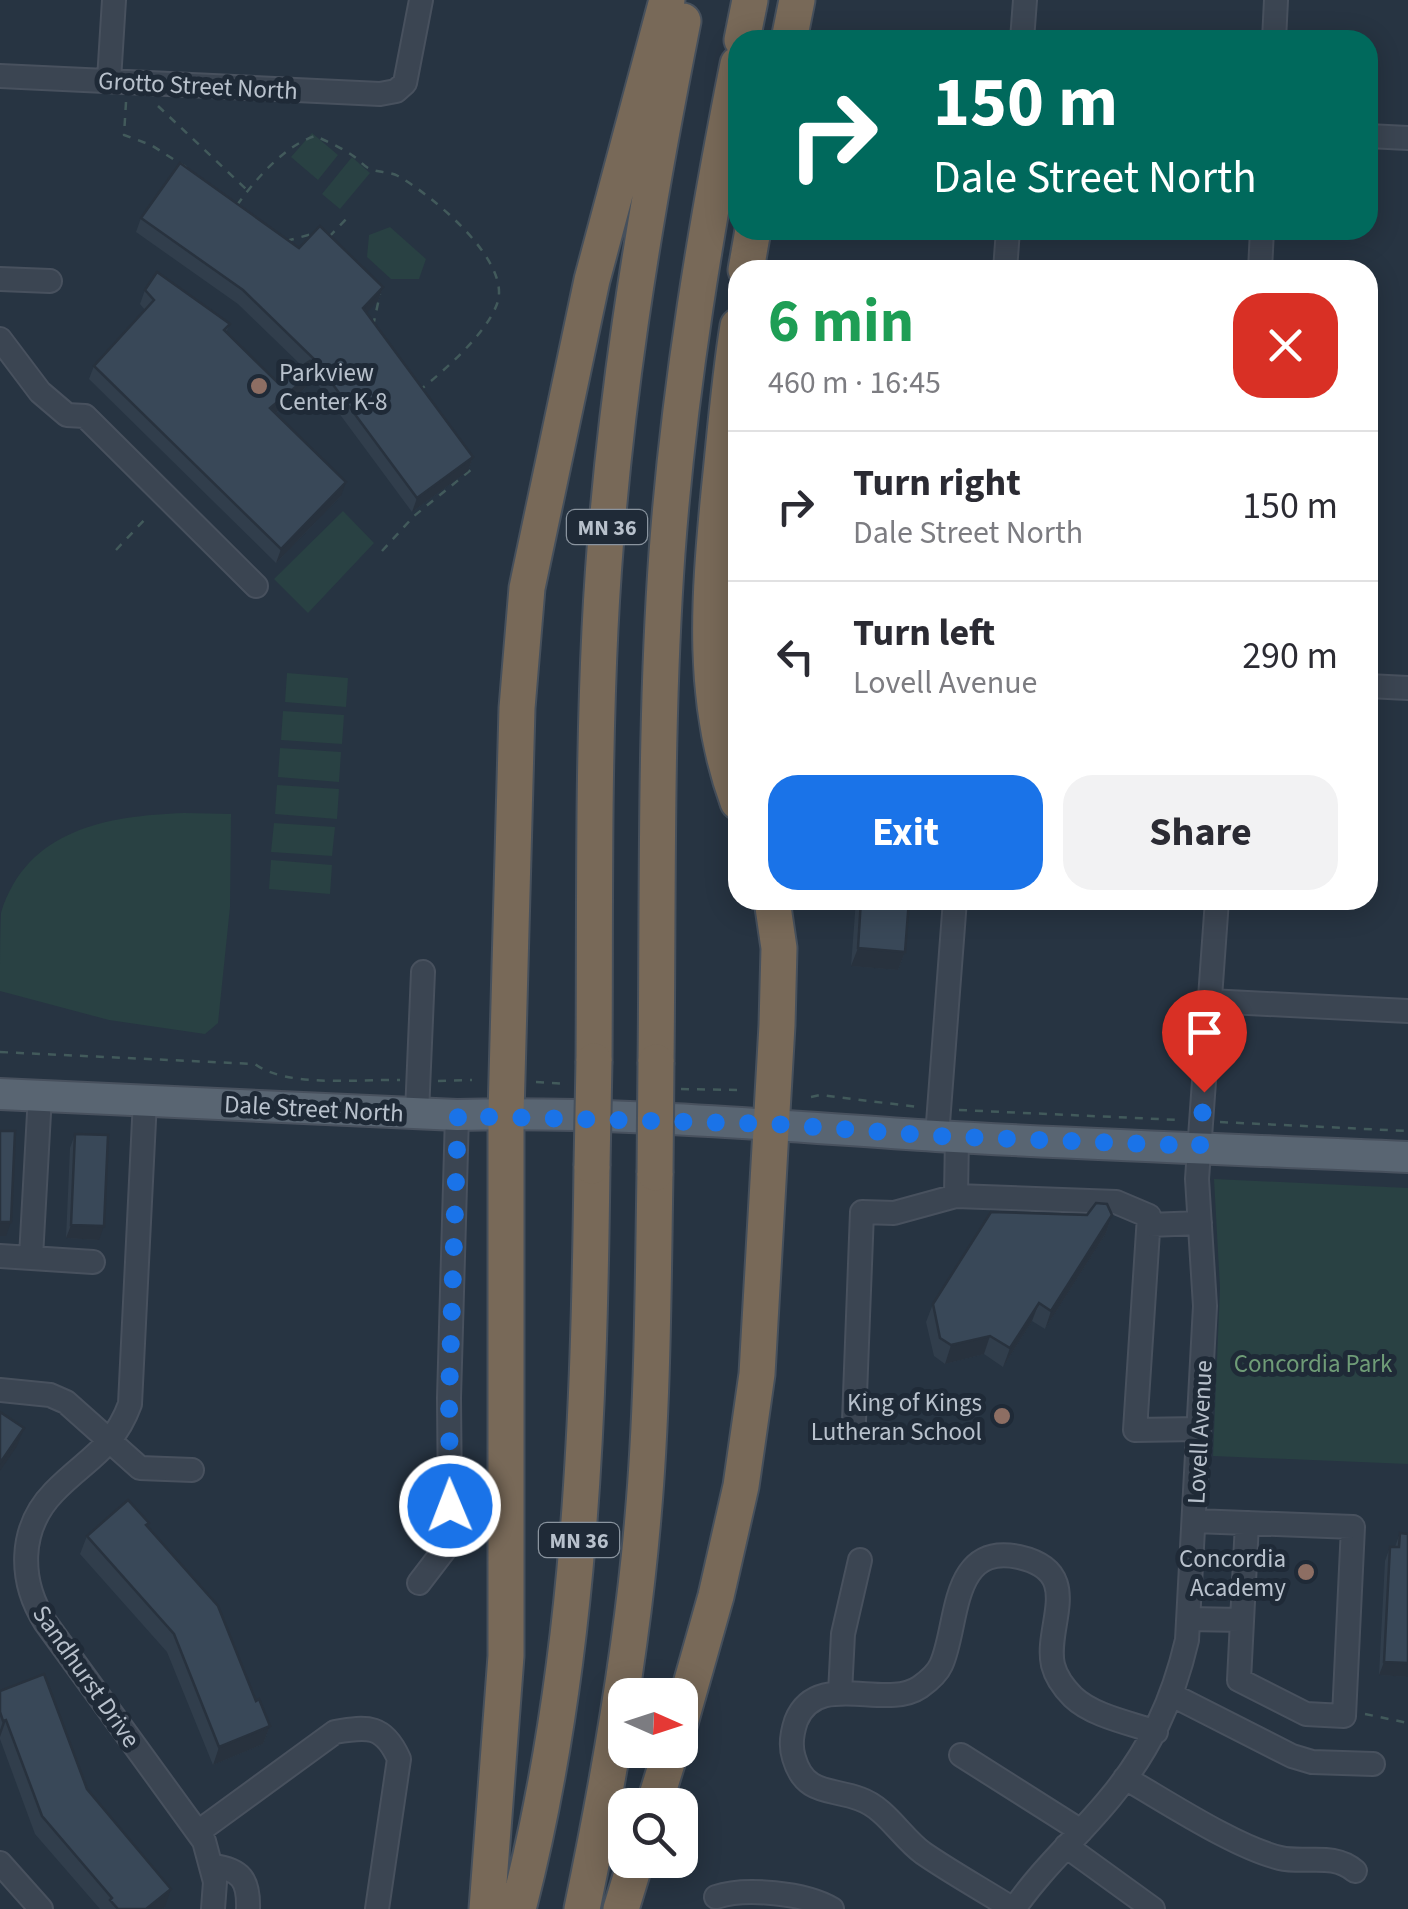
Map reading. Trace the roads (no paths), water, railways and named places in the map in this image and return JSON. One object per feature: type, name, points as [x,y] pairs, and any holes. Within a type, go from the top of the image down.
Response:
[{"type":"highway","points":[[488,1909],[493,1812],[483,1598],[484,1329],[488,1300],[507,1246],[506,1114],[517,708],[527,588],[592,280],[667,0]]},
{"type":"highway","name":"MN 36","points":[[518,1909],[552,1747],[576,1575],[587,1436],[597,706],[609,510],[620,393],[643,230],[687,0]]},
{"type":"highway","points":[[744,30],[750,0]]},
{"type":"highway","points":[[790,30],[797,0]]},
{"type":"highway","points":[[815,30],[820,0]]},
{"type":"highway","name":"MN 36","points":[[582,1909],[616,1741],[642,1533],[652,1365],[660,706],[668,552],[682,403],[728,121]]},
{"type":"highway","points":[[728,430],[714,546],[709,656],[719,737],[728,768]]},
{"type":"highway","points":[[693,1678],[741,1486],[757,1374],[774,1124],[780,948],[774,910]]},
{"type":"highway","points":[[621,1909],[630,1878]]},
{"type":"main road","name":"Dale Street North","points":[[0,1094],[458,1116],[506,1114],[1206,1134],[1408,1157]]},
{"type":"street","points":[[109,80],[114,0]]},
{"type":"street","name":"Grotto Street North","points":[[0,76],[380,94],[396,91],[404,83],[421,0]]},
{"type":"street","points":[[1023,30],[1025,0]]},
{"type":"street","points":[[1274,30],[1276,0]]},
{"type":"street","points":[[1378,136],[1408,138]]},
{"type":"street","points":[[0,279],[50,281]]},
{"type":"street","points":[[0,339],[40,392],[67,415],[84,416],[256,586]]},
{"type":"street","points":[[1378,686],[1408,688]]},
{"type":"street","points":[[949,910],[950,1127],[956,1196]]},
{"type":"street","name":"Lovell Avenue","points":[[1014,1909],[1125,1778],[1156,1732],[1172,1695],[1187,1640],[1204,1306],[1197,1179],[1206,1134],[1216,910]]},
{"type":"street","points":[[416,1113],[423,972]]},
{"type":"street","points":[[1210,1001],[1408,1011]]},
{"type":"street","points":[[30,1256],[40,1096]]},
{"type":"street","name":"Sandhurst Drive","points":[[145,1100],[132,1385],[123,1424],[112,1442],[40,1509],[26,1546],[28,1587],[45,1622],[198,1832],[212,1866],[213,1909]]},
{"type":"street","points":[[419,1583],[444,1550],[450,1506],[449,1398],[458,1116]]},
{"type":"street","points":[[854,1421],[862,1212],[894,1212],[956,1196],[1116,1202],[1149,1216],[1135,1430],[1199,1429]]},
{"type":"street","points":[[1149,1224],[1200,1224]]},
{"type":"street","points":[[0,1256],[92,1262]]},
{"type":"street","points":[[0,1390],[50,1395],[66,1402],[140,1468],[192,1470]]},
{"type":"street","points":[[1195,1521],[1248,1523],[1353,1527],[1344,1716],[1306,1714],[1239,1680],[1248,1523]]},
{"type":"street","points":[[1014,1909],[922,1852],[877,1808],[862,1799],[822,1791],[805,1780],[794,1762],[791,1746],[800,1712],[811,1702],[840,1692],[909,1694],[922,1686],[941,1665],[967,1576],[980,1563],[998,1556],[1017,1557],[1034,1562],[1050,1575],[1058,1592],[1059,1612],[1052,1648],[1053,1666],[1060,1682],[1083,1705],[1156,1732]]},
{"type":"street","points":[[840,1692],[843,1634],[860,1560]]},
{"type":"street","points":[[1189,1618],[1242,1620]]},
{"type":"street","points":[[1172,1695],[1292,1756],[1312,1762],[1373,1764]]},
{"type":"street","points":[[198,1832],[335,1732],[376,1730],[392,1745],[399,1760],[377,1909]]},
{"type":"street","points":[[961,1755],[1074,1838],[1153,1909]]},
{"type":"street","points":[[1125,1778],[1258,1850],[1283,1859],[1344,1862],[1354,1871]]},
{"type":"street","points":[[0,1864],[41,1909]]},
{"type":"street","points":[[212,1866],[236,1870],[246,1880],[248,1909]]},
{"type":"street","points":[[716,1897],[730,1892],[802,1896],[832,1909]]},
{"type":"place","name":"Parkview Center K-8","points":[[259,386]]},
{"type":"place","name":"King of Kings Lutheran School","points":[[1002,1416]]},
{"type":"place","name":"Concordia Academy","points":[[1306,1572]]},
{"type":"park label","name":"Concordia Park","points":[[1313,1363]]}]
